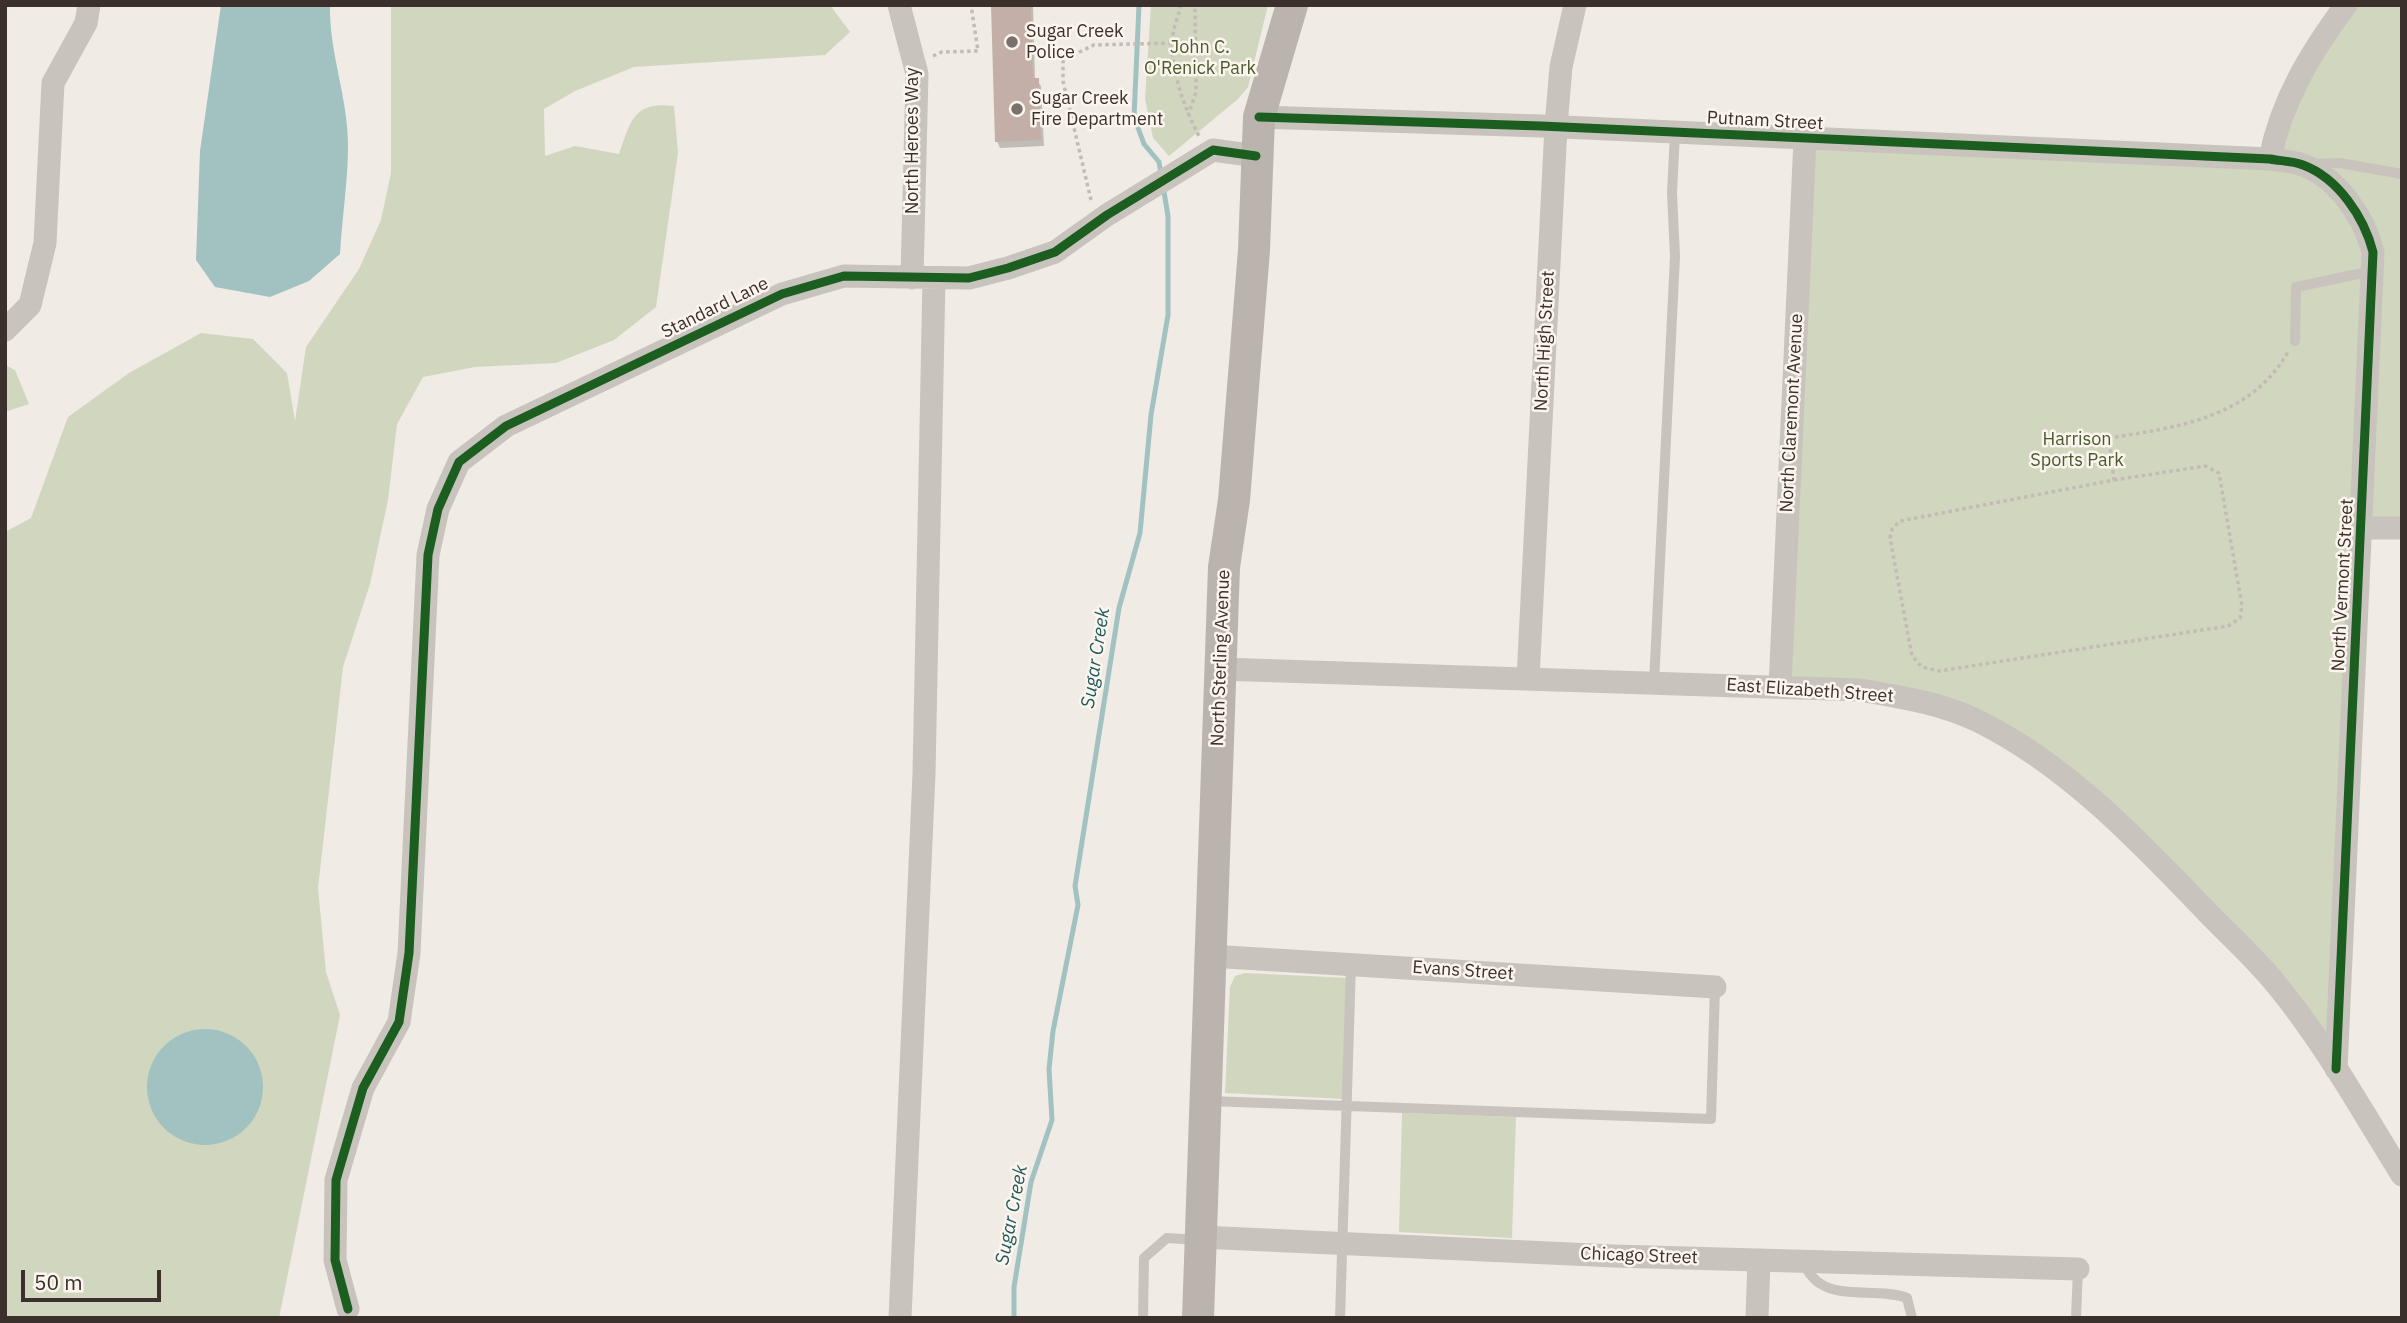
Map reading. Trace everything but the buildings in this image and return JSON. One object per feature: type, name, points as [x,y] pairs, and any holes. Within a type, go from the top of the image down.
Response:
[{"type":"main road","name":"North Sterling Avenue","points":[[1198,1318],[1224,567],[1234,500],[1254,250],[1255,156],[1259,117],[1292,5]]},
{"type":"street","points":[[5,330],[30,305],[45,243],[52,83],[86,23],[89,5]]},
{"type":"street","name":"North Heroes Way","points":[[899,5],[917,74],[923,278],[924,774],[900,1318]]},
{"type":"street","name":"North High Street","points":[[1528,679],[1556,126],[1561,67],[1575,5]]},
{"type":"street","points":[[2270,159],[2276,130],[2290,92],[2346,5]]},
{"type":"street","name":"Putnam Street","points":[[1259,117],[1556,126],[2270,159]]},
{"type":"street","name":"North Claremont Avenue","points":[[1780,687],[1805,139]]},
{"type":"street","name":"Standard Lane","points":[[348,1309],[335,1261],[336,1180],[363,1088],[399,1022],[409,953],[428,555],[438,509],[459,462],[506,426],[782,294],[844,276],[969,278],[1055,252],[1100,210],[1197,161],[1213,150],[1255,156]]},
{"type":"street","name":"North Vermont Street","points":[[2270,159],[2302,164],[2325,178],[2354,208],[2368,231],[2373,252],[2336,1069]]},
{"type":"street","points":[[2361,528],[2402,528]]},
{"type":"street","name":"East Elizabeth Street","points":[[1220,669],[1860,691],[1924,700],[1977,720],[2019,744],[2096,802],[2147,849],[2276,984],[2336,1069],[2402,1175]]},
{"type":"street","name":"Evans Street","points":[[1210,956],[1715,987]]},
{"type":"street","name":"Chicago Street","points":[[1201,1238],[1759,1260],[2078,1269]]},
{"type":"street","points":[[1757,1318],[1759,1260]]},
{"type":"lane","points":[[1654,683],[1675,257],[1672,193],[1675,133]]},
{"type":"lane","points":[[2302,164],[2340,163],[2402,174]]},
{"type":"lane","points":[[2295,341],[2296,287],[2372,271]]},
{"type":"lane","points":[[1340,1318],[1351,963]]},
{"type":"lane","points":[[1207,1101],[1711,1119],[1715,987]]},
{"type":"lane","points":[[1143,1318],[1144,1258],[1167,1238],[1201,1238]]},
{"type":"lane","points":[[1801,1261],[1818,1283],[1828,1288],[1894,1293],[1907,1298],[1912,1318]]},
{"type":"lane","points":[[2076,1318],[2078,1269]]},
{"type":"path","points":[[930,57],[942,52],[978,51],[971,5]]},
{"type":"path","points":[[1181,5],[1172,43],[1188,116],[1199,138]]},
{"type":"path","points":[[1188,116],[1196,92],[1195,5]]},
{"type":"path","points":[[1100,210],[1062,68],[1063,60],[1070,54],[1097,45],[1172,43]]},
{"type":"path","points":[[2114,480],[2109,438],[2178,427],[2252,397],[2276,373],[2295,341]]},
{"type":"path","points":[[2205,466],[2218,473],[2242,606],[2240,618],[2228,626],[1967,667],[1939,671],[1922,667],[1912,656],[1890,538],[1892,529],[1900,521],[2114,480],[2205,466]]},
{"type":"green space","points":[[391,5],[830,5],[850,32],[825,55],[634,67],[575,91],[544,109],[545,156],[575,146],[619,154],[636,115],[650,107],[674,106],[678,153],[656,307],[614,340],[556,363],[475,367],[423,377],[397,424],[388,500],[370,584],[343,667],[318,888],[326,972],[340,1015],[279,1318],[5,1318],[5,532],[31,518],[68,417],[129,373],[201,333],[253,339],[287,373],[295,421],[306,347],[359,269],[381,220],[391,173]]},
{"type":"green space","name":"John C. O'Renick Park","points":[[1151,5],[1268,5],[1248,87],[1238,99],[1169,156],[1153,138],[1145,99]]},
{"type":"green space","name":"Harrison Sports Park","points":[[2346,5],[2402,5],[2402,528],[2361,528],[2336,1069],[2147,849],[1977,720],[1780,687],[1805,139],[2269,159]]},
{"type":"green space","points":[[5,365],[15,370],[29,404],[5,412]]},
{"type":"green space","points":[[1245,973],[1349,978],[1344,1099],[1225,1093],[1230,987],[1235,976]]},
{"type":"green space","points":[[1402,1113],[1516,1117],[1512,1238],[1399,1232]]},
{"type":"water","points":[[221,5],[330,5],[332,40],[345,110],[348,145],[340,254],[309,281],[270,297],[215,287],[196,260],[200,151]]},
{"type":"water","points":[[205,1029],[227,1033],[246,1046],[259,1065],[263,1087],[259,1109],[246,1128],[227,1141],[205,1145],[183,1141],[164,1128],[151,1109],[147,1087],[151,1065],[164,1046],[183,1033]]},
{"type":"waterway","name":"Sugar Creek","points":[[1139,5],[1134,117],[1144,144],[1159,162],[1161,173]]},
{"type":"waterway","name":"Sugar Creek","points":[[1014,1318],[1014,1287],[1031,1182],[1052,1120],[1049,1069],[1053,1031],[1078,905],[1075,886],[1119,608],[1140,533],[1151,415],[1168,315],[1168,216],[1163,186]]},
{"type":"cycle path","points":[[1259,117],[1541,126],[2270,159],[2303,165],[2327,179],[2348,200],[2363,225],[2373,252],[2336,1069]]},
{"type":"cycle path","points":[[348,1309],[335,1260],[336,1180],[363,1088],[399,1022],[409,953],[428,555],[438,509],[459,462],[506,426],[782,294],[844,276],[969,278],[1008,268],[1055,252],[1107,215],[1213,150],[1256,156]]},
{"type":"place","name":"Sugar Creek Police","points":[[1012,42]]},
{"type":"place","name":"Sugar Creek Fire Department","points":[[1017,109]]}]
